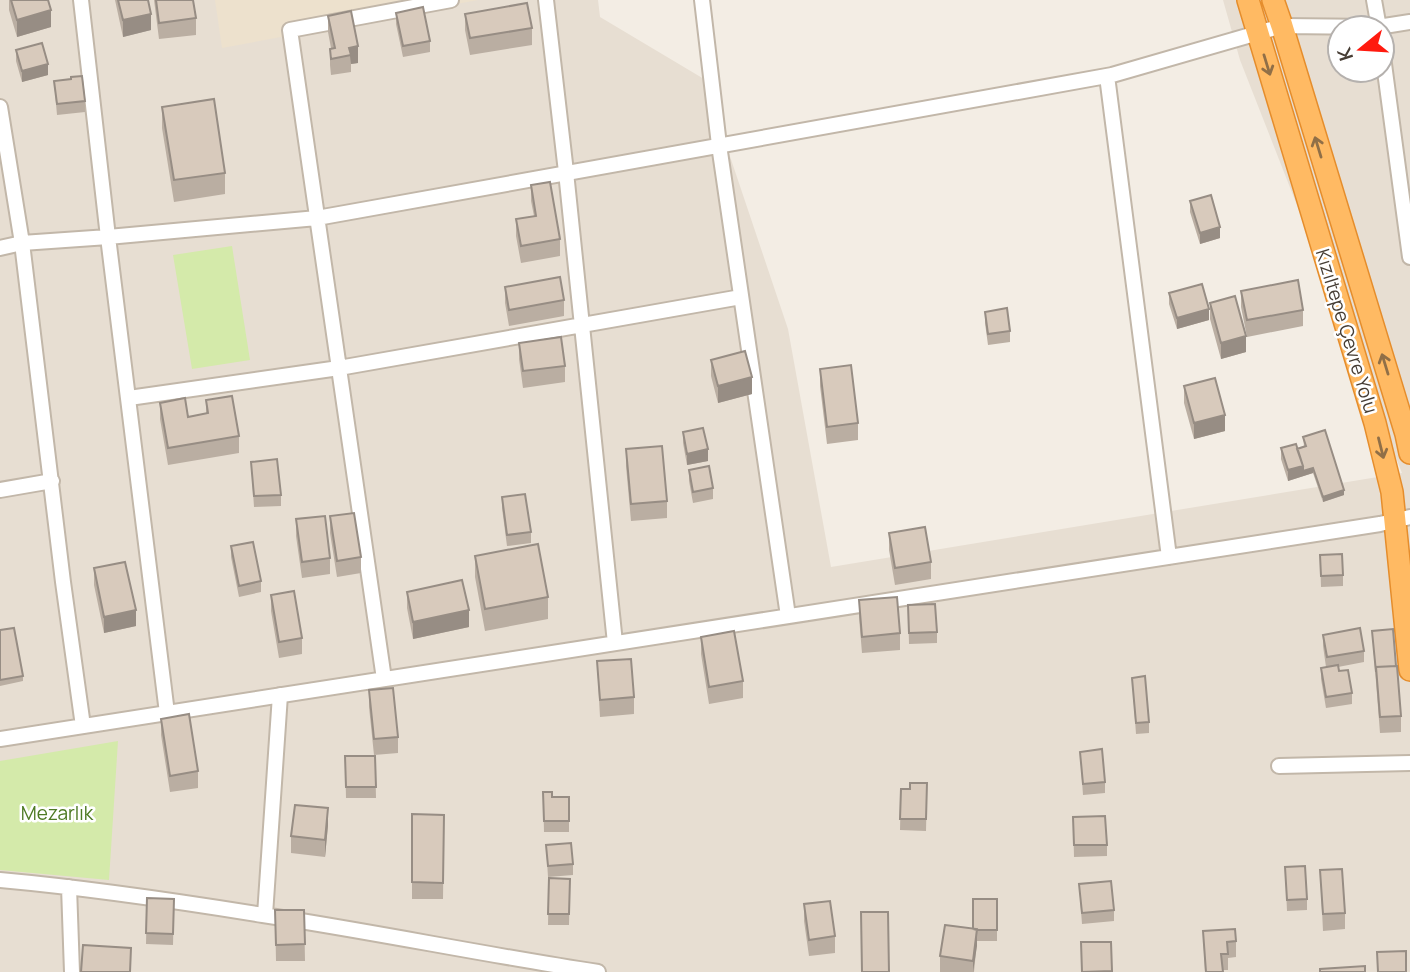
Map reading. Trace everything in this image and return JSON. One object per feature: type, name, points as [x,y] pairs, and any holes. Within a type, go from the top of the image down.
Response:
[{"type":"highway","name":"Kızıltepe Çevre Yolu","points":[[1248,0],[1402,519],[1410,670]]},
{"type":"highway","name":"Kızıltepe Çevre Yolu","points":[[1273,0],[1410,453]]},
{"type":"street","points":[[81,0],[167,713]]},
{"type":"street","points":[[384,679],[290,30],[451,0]]},
{"type":"street","points":[[546,0],[615,643]]},
{"type":"street","points":[[702,0],[719,145],[788,616]]},
{"type":"street","points":[[0,248],[22,243],[317,218],[1107,76],[1282,26],[1326,26]]},
{"type":"street","points":[[1107,76],[1169,557]]},
{"type":"street","points":[[1387,84],[1410,257]]},
{"type":"street","points":[[0,107],[22,243],[83,726]]},
{"type":"street","points":[[129,398],[339,368],[741,297]]},
{"type":"street","points":[[0,490],[52,481]]},
{"type":"street","points":[[0,739],[1402,519]]},
{"type":"street","points":[[265,915],[280,695]]},
{"type":"street","points":[[1279,766],[1410,763]]},
{"type":"street","points":[[0,880],[265,915],[512,966],[598,972]]},
{"type":"street","points":[[69,887],[72,972]]},
{"type":"shaded area","points":[[0,0],[598,0],[600,17],[704,79],[788,329],[831,567],[1402,473],[1240,60],[1223,0],[1410,0],[1410,972],[0,972]]},
{"type":"shaded area","points":[[215,0],[478,0],[222,48]]},
{"type":"green space","points":[[232,246],[250,360],[192,369],[173,255]]},
{"type":"green space","name":"Mezarlık","points":[[118,741],[109,880],[0,870],[0,761]]},
{"type":"building","points":[[11,0],[48,0],[51,10],[17,20]]},
{"type":"building","points":[[118,0],[148,0],[151,14],[123,20]]},
{"type":"building","points":[[156,0],[193,0],[196,18],[159,23]]},
{"type":"building","points":[[527,3],[532,28],[470,38],[465,14]]},
{"type":"building","points":[[423,7],[430,41],[403,46],[396,13]]},
{"type":"building","points":[[351,11],[358,46],[349,48],[351,55],[331,59],[330,49],[335,48],[328,16]]},
{"type":"building","points":[[42,43],[48,64],[22,71],[16,50]]},
{"type":"building","points":[[82,76],[85,101],[57,104],[54,81]]},
{"type":"building","points":[[214,99],[225,173],[174,180],[162,107]]},
{"type":"building","points":[[550,182],[560,239],[521,246],[516,219],[536,216],[531,185]]},
{"type":"building","points":[[1211,195],[1220,227],[1200,233],[1190,201]]},
{"type":"building","points":[[560,277],[564,300],[509,310],[505,287]]},
{"type":"building","points":[[1298,280],[1303,310],[1247,320],[1241,291]]},
{"type":"building","points":[[1202,284],[1209,309],[1177,318],[1169,293]]},
{"type":"building","points":[[1235,296],[1246,336],[1221,343],[1210,303]]},
{"type":"building","points":[[1007,308],[1010,331],[988,334],[985,312]]},
{"type":"building","points":[[561,337],[565,366],[523,371],[519,343]]},
{"type":"building","points":[[745,351],[752,377],[718,386],[711,360]]},
{"type":"building","points":[[851,365],[858,423],[827,427],[820,369]]},
{"type":"building","points":[[1215,378],[1225,415],[1194,423],[1184,386]]},
{"type":"building","points":[[232,396],[239,436],[168,448],[160,403],[185,398],[188,417],[208,413],[206,400]]},
{"type":"building","points":[[703,428],[708,449],[687,454],[683,432]]},
{"type":"building","points":[[1325,430],[1344,490],[1323,497],[1313,468],[1303,471],[1297,449],[1306,446],[1303,437]]},
{"type":"building","points":[[1296,444],[1303,466],[1288,470],[1281,448]]},
{"type":"building","points":[[662,446],[667,501],[631,504],[626,449]]},
{"type":"building","points":[[277,459],[281,495],[254,496],[251,462]]},
{"type":"building","points":[[709,466],[713,488],[693,492],[689,470]]},
{"type":"building","points":[[525,494],[531,532],[507,535],[502,497]]},
{"type":"building","points":[[354,513],[361,557],[337,561],[330,516]]},
{"type":"building","points":[[325,516],[330,558],[302,562],[296,519]]},
{"type":"building","points":[[925,527],[931,562],[895,568],[889,533]]},
{"type":"building","points":[[253,542],[261,581],[239,586],[231,546]]},
{"type":"building","points":[[538,544],[548,597],[485,609],[475,556]]},
{"type":"building","points":[[1342,554],[1343,575],[1321,576],[1320,555]]},
{"type":"building","points":[[125,562],[136,610],[104,617],[94,568]]},
{"type":"building","points":[[462,580],[469,610],[413,622],[407,592]]},
{"type":"building","points":[[294,591],[302,638],[279,642],[271,595]]},
{"type":"building","points":[[897,597],[900,633],[862,637],[859,600]]},
{"type":"building","points":[[935,604],[937,632],[909,633],[908,605]]},
{"type":"building","points":[[14,628],[23,676],[0,680],[0,630]]},
{"type":"building","points":[[1360,628],[1364,651],[1327,657],[1323,635]]},
{"type":"building","points":[[1393,629],[1396,666],[1376,667],[1376,672],[1372,631]]},
{"type":"building","points":[[734,631],[743,681],[709,687],[701,637]]},
{"type":"building","points":[[631,659],[634,697],[600,700],[597,661]]},
{"type":"building","points":[[1338,665],[1339,671],[1348,670],[1352,693],[1326,697],[1321,668]]},
{"type":"building","points":[[1397,666],[1401,716],[1380,717],[1376,667]]},
{"type":"building","points":[[1145,676],[1149,722],[1136,723],[1132,678]]},
{"type":"building","points":[[393,688],[398,737],[374,739],[369,690]]},
{"type":"building","points":[[189,714],[198,771],[170,776],[161,719]]},
{"type":"building","points":[[1102,749],[1105,782],[1083,784],[1080,752]]},
{"type":"building","points":[[345,756],[375,756],[376,787],[346,787]]},
{"type":"building","points":[[910,783],[927,783],[926,819],[900,819],[901,789],[910,789]]},
{"type":"building","points":[[543,792],[552,792],[552,797],[569,797],[569,821],[544,821]]},
{"type":"building","points":[[295,805],[328,808],[325,840],[291,836]]},
{"type":"building","points":[[412,814],[444,815],[443,883],[412,882]]},
{"type":"building","points":[[1105,816],[1107,845],[1074,845],[1073,817]]},
{"type":"building","points":[[571,843],[573,864],[548,866],[546,845]]},
{"type":"building","points":[[1305,866],[1307,899],[1287,900],[1285,867]]},
{"type":"building","points":[[1342,869],[1345,913],[1323,914],[1320,870]]},
{"type":"building","points":[[549,878],[570,879],[569,914],[548,914]]},
{"type":"building","points":[[1111,881],[1114,910],[1082,913],[1079,884]]},
{"type":"building","points":[[147,898],[174,899],[173,934],[146,933]]},
{"type":"building","points":[[973,899],[997,899],[997,930],[973,929]]},
{"type":"building","points":[[830,901],[835,936],[809,940],[804,904]]},
{"type":"building","points":[[275,910],[304,910],[305,944],[276,945]]},
{"type":"building","points":[[861,912],[888,912],[889,972],[862,972]]},
{"type":"building","points":[[945,925],[977,929],[973,961],[940,956]]},
{"type":"building","points":[[1235,929],[1236,941],[1227,942],[1228,954],[1221,954],[1223,972],[1206,972],[1203,931]]},
{"type":"building","points":[[1081,942],[1111,942],[1112,971],[1082,972]]},
{"type":"building","points":[[83,945],[131,948],[130,972],[81,972]]},
{"type":"building","points":[[1406,951],[1406,972],[1378,972],[1377,952]]},
{"type":"building","points":[[1365,966],[1365,972],[1320,972],[1320,969]]}]
